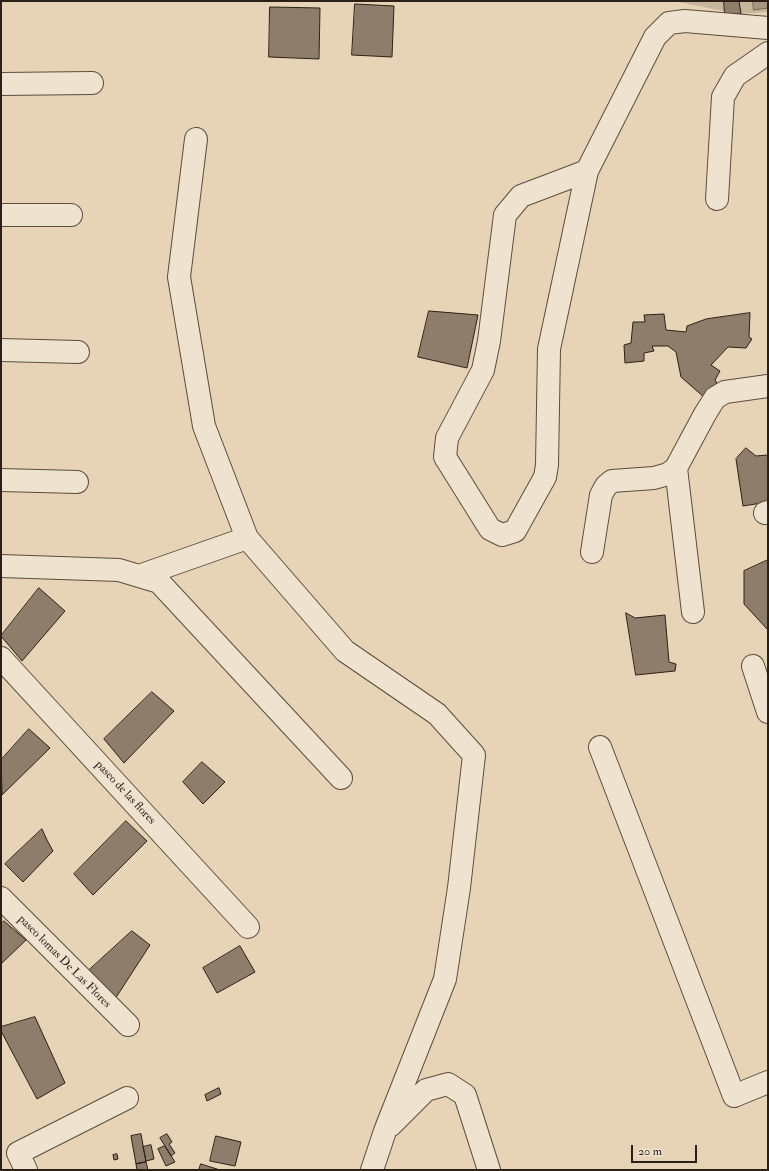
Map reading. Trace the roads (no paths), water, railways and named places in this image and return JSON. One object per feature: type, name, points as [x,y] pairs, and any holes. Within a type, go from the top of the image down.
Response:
[{"type":"street","points":[[587,171],[520,196],[505,215],[489,341],[482,370],[447,438],[445,457],[490,529],[502,535],[516,531],[545,477],[547,465],[550,349],[587,171],[654,37],[669,23],[685,21],[768,28]]},
{"type":"street","points":[[717,199],[722,97],[735,76],[768,53]]},
{"type":"street","points":[[1,84],[92,83]]},
{"type":"street","points":[[196,139],[179,277],[204,426],[248,538],[345,651],[437,714],[474,755],[459,888],[445,979],[385,1131],[372,1170]]},
{"type":"street","points":[[1,215],[71,215]]},
{"type":"street","points":[[1,350],[78,352]]},
{"type":"street","points":[[592,552],[601,495],[606,486],[612,481],[654,478],[668,474],[676,468],[715,398],[725,392],[768,386]]},
{"type":"street","points":[[676,468],[692,612]]},
{"type":"street","points":[[1,480],[78,482]]},
{"type":"street","points":[[139,576],[248,538]]},
{"type":"street","points":[[1,566],[119,570],[159,582],[341,778]]},
{"type":"street","name":"paseo de las flores","points":[[1,658],[248,927]]},
{"type":"street","points":[[753,666],[768,712]]},
{"type":"street","points":[[600,747],[734,1096],[768,1082]]},
{"type":"street","name":"paseo lomas De Las Flores","points":[[1,898],[128,1025]]},
{"type":"street","points":[[385,1131],[426,1090],[448,1084],[466,1095],[489,1170]]},
{"type":"street","points":[[26,1170],[18,1153],[127,1098]]}]
